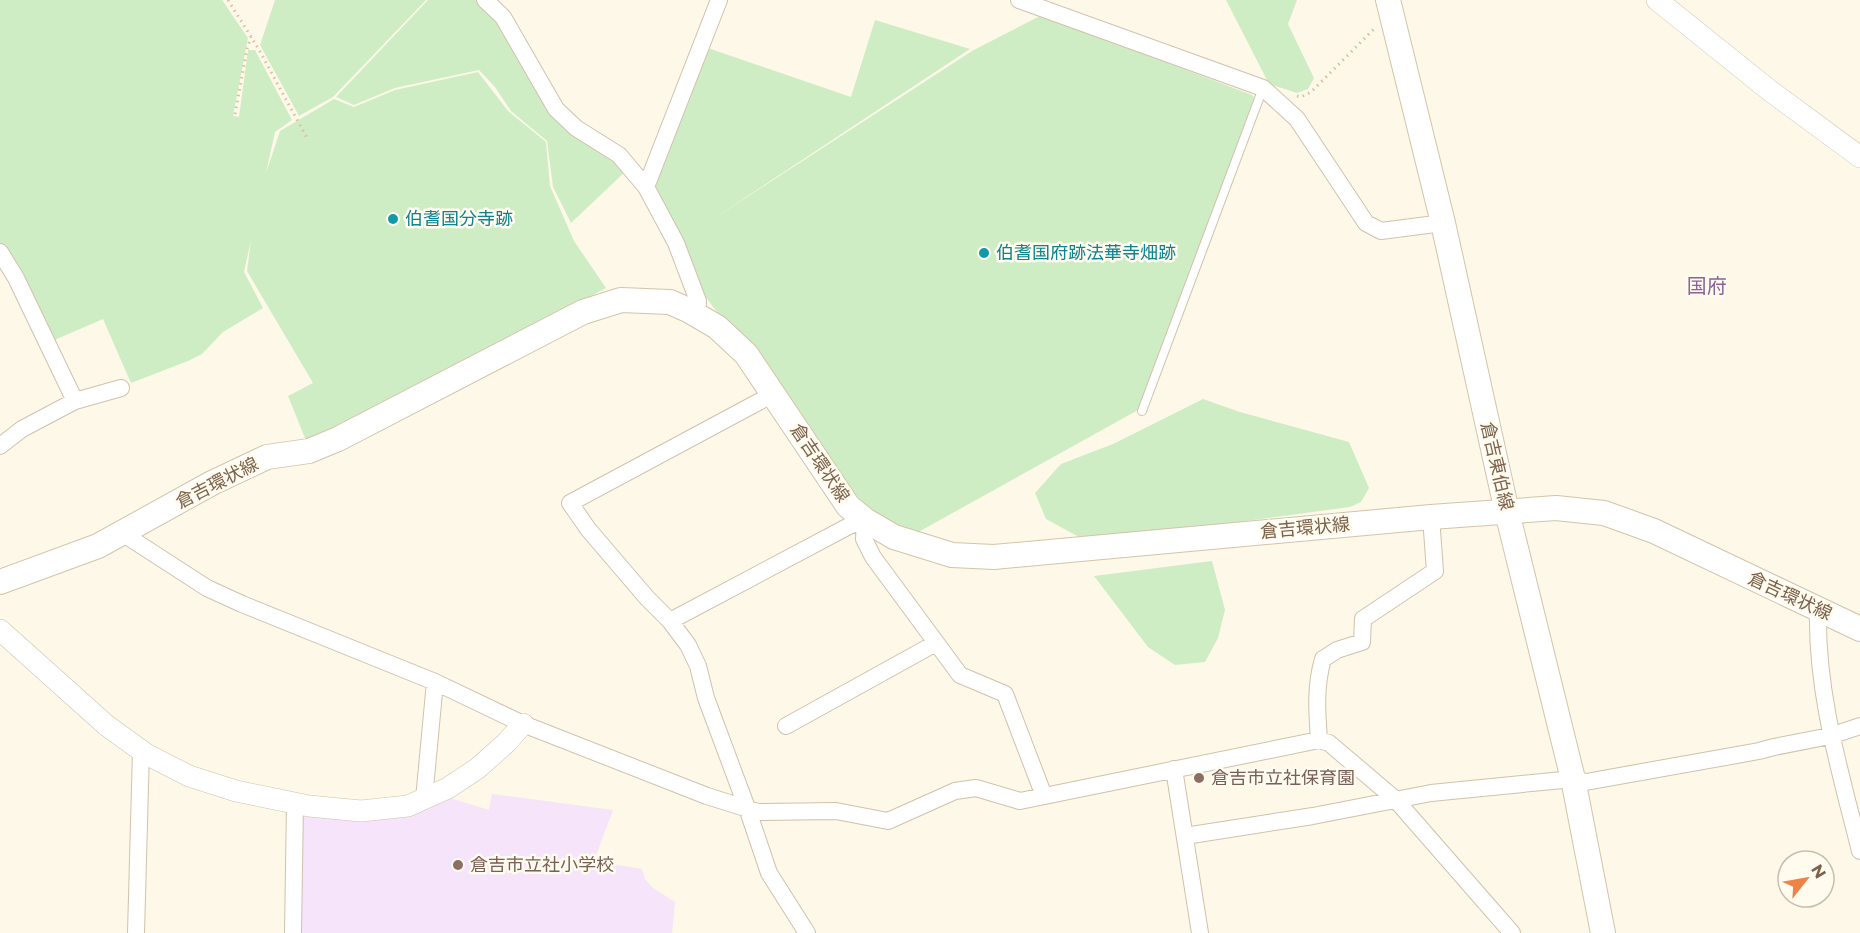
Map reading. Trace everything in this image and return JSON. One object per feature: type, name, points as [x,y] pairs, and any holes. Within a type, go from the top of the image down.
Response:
[{"type":"main road","name":"倉吉東伯線","points":[[1388,0],[1443,222],[1507,512],[1573,779],[1603,933]]},
{"type":"main road","name":"倉吉環状線","points":[[0,582],[98,546],[212,483],[267,457],[309,451],[338,439],[583,312],[621,300],[649,300],[670,302],[697,315],[717,327],[746,354],[848,506],[865,520],[894,537],[951,555],[994,557],[1431,517],[1556,508],[1604,513],[1654,531],[1860,629]]},
{"type":"street","points":[[485,0],[502,17],[556,109],[576,128],[619,155],[646,187],[676,243],[698,300],[697,315]]},
{"type":"street","points":[[646,187],[719,0]]},
{"type":"street","points":[[1018,0],[1263,88],[1298,119],[1366,223],[1381,231],[1443,222]]},
{"type":"street","points":[[1657,0],[1769,90],[1860,157]]},
{"type":"street","points":[[0,252],[16,278],[75,401]]},
{"type":"street","points":[[0,446],[22,429],[75,401],[121,388]]},
{"type":"street","points":[[764,399],[570,503],[588,529],[647,598],[670,621],[688,645],[698,666],[706,698],[769,873],[807,933]]},
{"type":"street","points":[[1319,740],[1317,697],[1323,659],[1337,650],[1362,642],[1363,619],[1435,571],[1431,517]]},
{"type":"street","points":[[670,621],[849,526],[865,520],[864,539],[873,557],[960,675],[1005,694],[1044,796]]},
{"type":"street","points":[[122,533],[216,592],[282,621],[435,682],[523,724],[707,796],[758,812],[836,811],[888,821],[955,791],[976,788],[1020,801],[1319,740],[1329,743],[1395,799],[1512,933]]},
{"type":"street","points":[[1818,609],[1817,631],[1822,684],[1830,736],[1860,851]]},
{"type":"street","points":[[0,630],[106,724],[141,750],[189,776],[236,792],[295,803],[360,811],[408,806],[448,788],[478,768],[523,724]]},
{"type":"street","points":[[786,726],[936,643]]},
{"type":"street","points":[[424,799],[435,682]]},
{"type":"street","points":[[1185,836],[1313,816],[1431,793],[1573,779],[1586,782],[1759,751],[1830,736],[1860,726]]},
{"type":"street","points":[[136,933],[141,750]]},
{"type":"street","points":[[1174,770],[1200,933]]},
{"type":"street","points":[[293,933],[295,803]]},
{"type":"lane","points":[[1142,411],[1263,88]]},
{"type":"path","points":[[228,0],[307,138]]},
{"type":"path","points":[[1292,96],[1301,97],[1311,92],[1374,28],[1394,23]]},
{"type":"path","points":[[236,114],[251,37]]},
{"type":"shaded area","name":"倉吉市立社小学校","points":[[492,794],[613,810],[594,861],[642,869],[645,879],[653,888],[675,902],[672,933],[298,933],[298,811],[389,817],[429,809],[447,797],[489,810]]},
{"type":"green space","points":[[0,0],[222,0],[248,38],[233,116],[239,117],[248,50],[255,50],[292,120],[275,132],[266,173],[280,131],[334,99],[354,107],[395,90],[478,72],[508,111],[546,142],[550,186],[574,241],[606,288],[481,355],[307,443],[288,396],[313,383],[247,271],[251,240],[244,272],[263,308],[223,332],[202,354],[131,383],[103,319],[50,342],[0,247]]},
{"type":"green space","points":[[275,0],[426,0],[333,97],[299,116],[260,45]]},
{"type":"green space","points":[[428,0],[481,0],[501,21],[546,99],[627,170],[571,223],[553,187],[547,141],[511,111],[495,87],[479,70],[395,88],[354,105],[336,97]]},
{"type":"green space","points":[[1226,0],[1297,0],[1288,24],[1314,78],[1308,89],[1297,93],[1269,84]]},
{"type":"green space","points":[[1042,15],[1252,95],[1255,99],[1140,409],[913,535],[878,518],[833,467],[748,346],[703,293],[652,193],[705,47],[851,97],[875,20],[970,49],[710,221],[972,51]]},
{"type":"green space","points":[[1203,399],[1240,412],[1349,442],[1369,488],[1361,502],[1350,507],[1088,542],[1046,519],[1035,493],[1061,464],[1113,444]]},
{"type":"green space","points":[[1212,561],[1225,610],[1218,638],[1205,662],[1175,665],[1148,647],[1094,576]]},
{"type":"place","name":"伯耆国分寺跡","points":[[393,219]]},
{"type":"place","name":"伯耆国府跡法華寺畑跡","points":[[984,253]]},
{"type":"place","name":"倉吉市立社保育園","points":[[1199,778]]},
{"type":"place","name":"倉吉市立社小学校","points":[[458,865]]},
{"type":"district","name":"国府","points":[[1707,286]]}]
